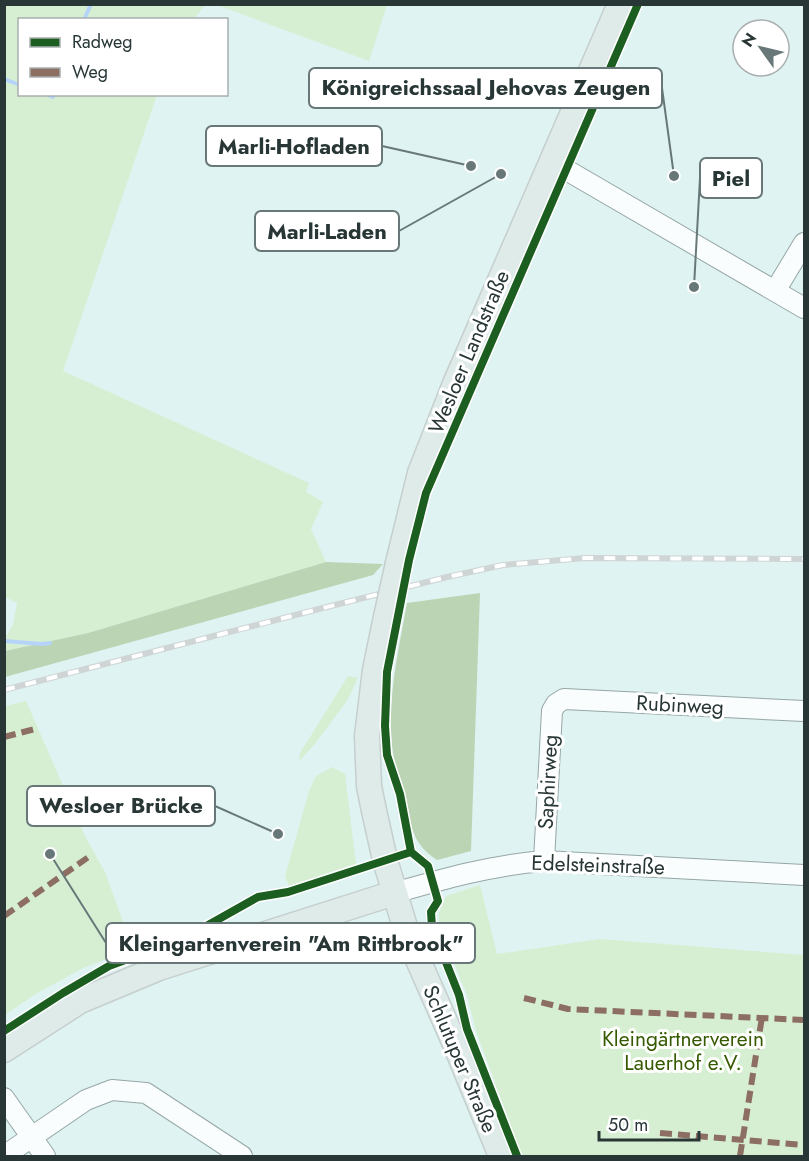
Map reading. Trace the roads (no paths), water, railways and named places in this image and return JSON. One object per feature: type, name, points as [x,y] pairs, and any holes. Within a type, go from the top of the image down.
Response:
[{"type":"main road","name":"Wesloer Landstraße","points":[[394,893],[371,796],[367,736],[375,670],[420,473],[492,296],[620,4]]},
{"type":"main road","points":[[4,1050],[80,1001],[159,968],[394,893]]},
{"type":"main road","name":"Schlutuper Straße","points":[[394,893],[408,937],[501,1156]]},
{"type":"street","points":[[552,161],[804,308]]},
{"type":"street","points":[[775,291],[804,243]]},
{"type":"street","name":"Rubinweg","points":[[556,704],[564,699],[804,711]]},
{"type":"street","name":"Saphirweg","points":[[544,861],[552,711],[556,704]]},
{"type":"street","name":"Edelsteinstraße","points":[[394,893],[488,868],[544,861],[804,874]]},
{"type":"street","points":[[4,1156],[86,1100],[112,1090],[146,1093],[242,1156]]},
{"type":"street","points":[[4,1098],[45,1156]]},
{"type":"waterway","points":[[85,18],[91,4]]},
{"type":"waterway","points":[[4,79],[18,84]]},
{"type":"waterway","points":[[4,641],[50,643]]},
{"type":"railway","points":[[4,690],[315,610],[503,565],[585,558],[804,559]]},
{"type":"place","name":"Marli-Hofladen","points":[[471,166]]},
{"type":"place","name":"Marli-Laden","points":[[501,174]]},
{"type":"place","name":"Königreichssaal Jehovas Zeugen","points":[[674,176]]},
{"type":"place","name":"Piel","points":[[694,287]]},
{"type":"place","name":"Wesloer Brücke","points":[[278,834]]},
{"type":"place","name":"Kleingartenverein \"Am Rittbrook\"","points":[[50,854]]},
{"type":"park label","name":"Kleingärtnerverein Lauerhof e.V.","points":[[683,1051]]}]
